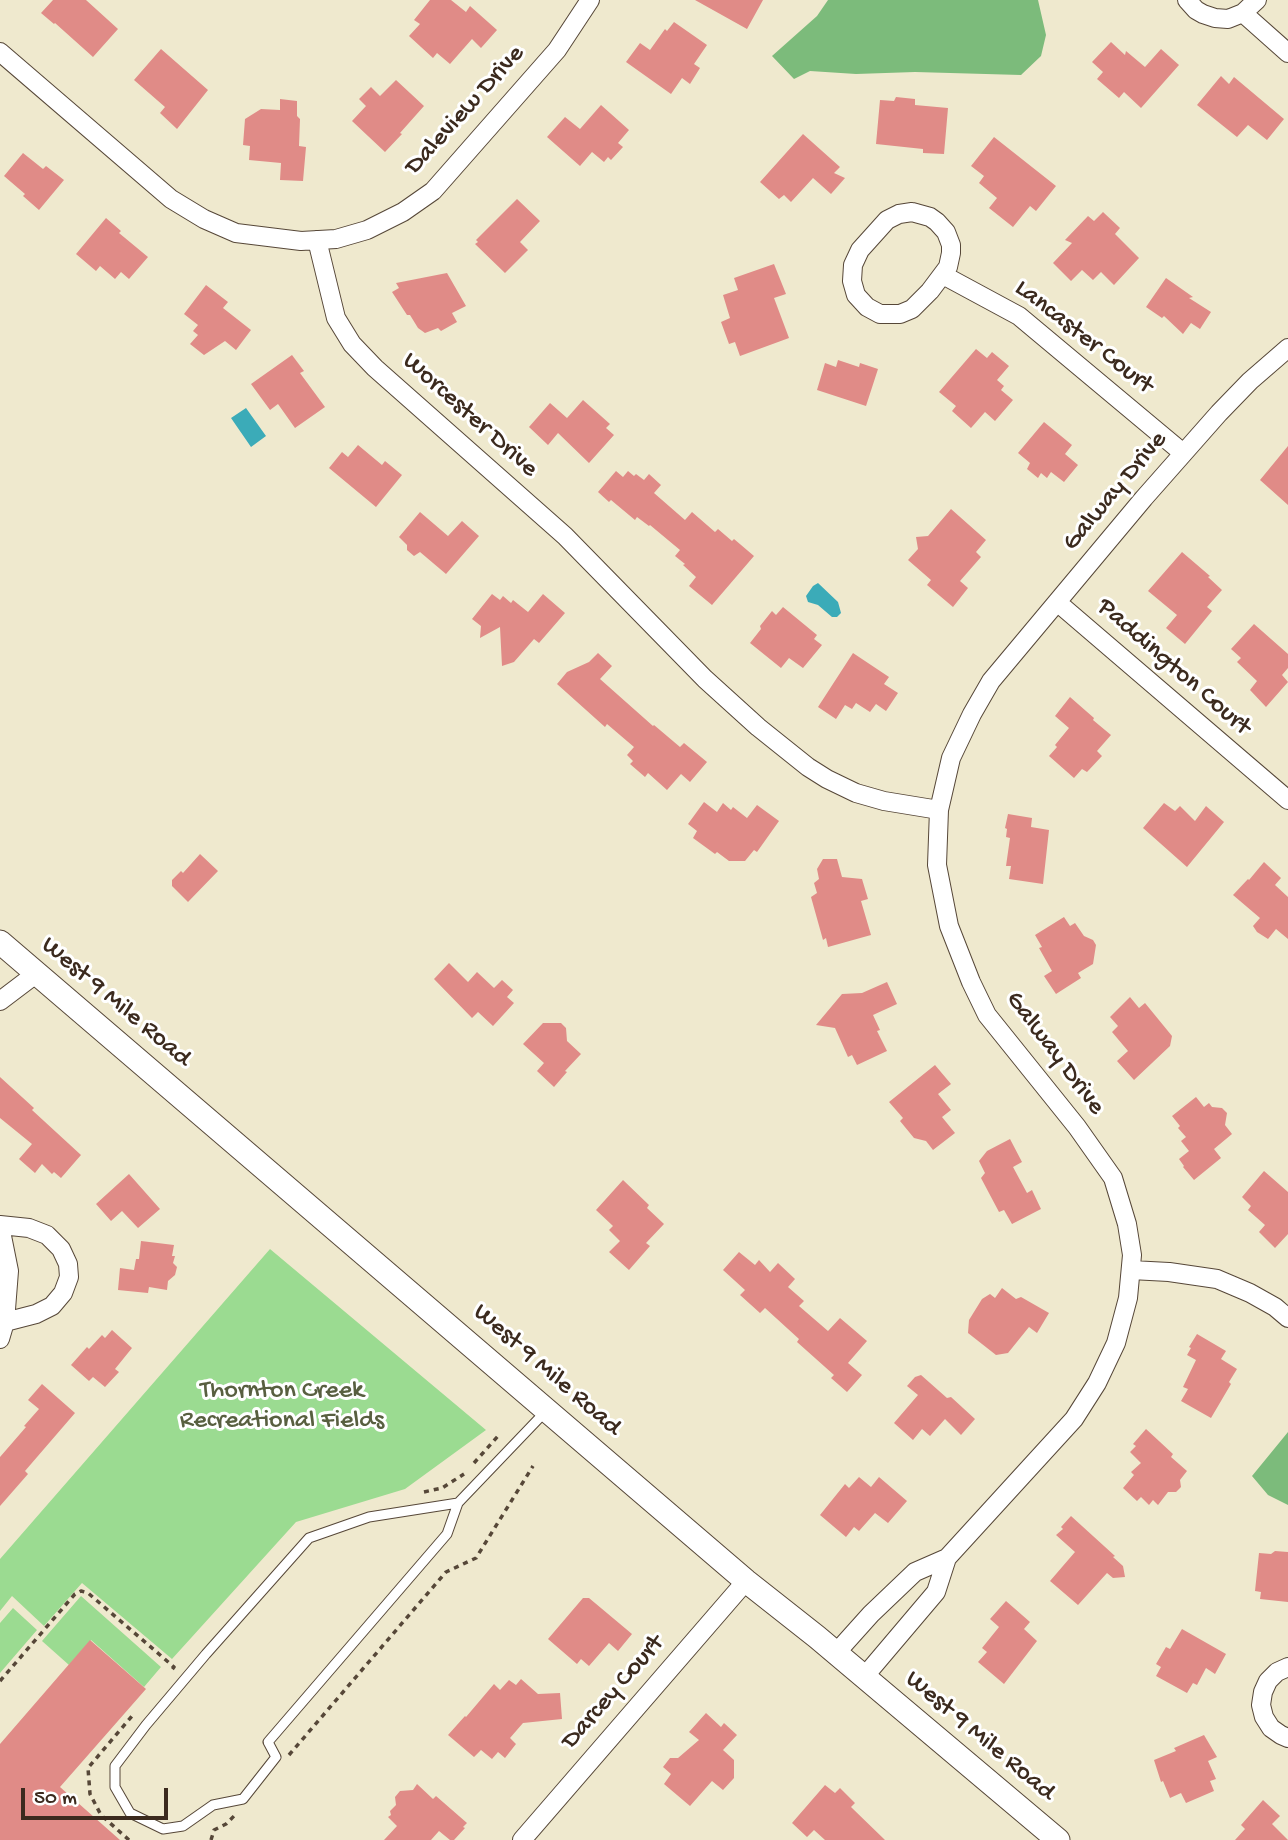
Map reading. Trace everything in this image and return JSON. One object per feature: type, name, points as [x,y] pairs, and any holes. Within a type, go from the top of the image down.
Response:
[{"type":"street","name":"Daleview Drive","points":[[317,240],[336,239],[367,230],[404,212],[433,191],[557,50],[590,0]]},
{"type":"street","points":[[1187,0],[1196,10],[1215,18],[1228,19],[1243,13],[1257,0]]},
{"type":"street","points":[[1243,13],[1288,53]]},
{"type":"street","points":[[0,52],[171,199],[204,219],[236,233],[301,241],[317,240]]},
{"type":"street","points":[[912,212],[930,217],[946,232],[951,253],[943,275],[918,304],[893,315],[880,314],[867,307],[856,295],[852,281],[856,257],[878,229],[894,216],[912,212]]},
{"type":"street","name":"Worcester Drive","points":[[317,240],[336,318],[352,344],[375,368],[565,536],[705,679],[758,727],[827,779],[884,801],[939,810]]},
{"type":"street","name":"Lancaster Court","points":[[943,275],[1020,316],[1183,453]]},
{"type":"street","name":"Galway Drive","points":[[836,1653],[871,1614],[915,1572],[947,1558],[1074,1419],[1097,1383],[1116,1343],[1128,1298],[1132,1255],[1127,1224],[1113,1178],[1077,1127],[987,1015],[949,926],[937,865],[939,810],[951,758],[991,681],[1183,453],[1250,381],[1288,348]]},
{"type":"street","name":"Paddington Court","points":[[1056,602],[1288,800]]},
{"type":"street","name":"West 9 Mile Road","points":[[0,942],[746,1581],[963,1758],[1058,1840]]},
{"type":"street","points":[[0,1001],[37,973]]},
{"type":"street","points":[[0,1226],[29,1228],[47,1235],[61,1249],[68,1264],[69,1277],[63,1293],[52,1306],[3,1330],[9,1271],[0,1226]]},
{"type":"street","points":[[1131,1270],[1217,1279],[1250,1293],[1288,1318]]},
{"type":"street","name":"Galway Drive","points":[[864,1676],[936,1592],[947,1558]]},
{"type":"street","name":"Darcey Court","points":[[522,1840],[746,1581]]},
{"type":"street","points":[[1288,1667],[1277,1672],[1268,1681],[1261,1705],[1271,1728],[1288,1738]]},
{"type":"lane","points":[[458,1503],[369,1517],[309,1538],[206,1654],[115,1766],[116,1787],[130,1813],[163,1829],[183,1826],[212,1805],[243,1799],[276,1757],[268,1742],[447,1534],[458,1503],[547,1409]]},
{"type":"path","points":[[282,1763],[446,1572],[476,1558],[533,1466]]},
{"type":"path","points":[[0,1681],[75,1594],[81,1591],[88,1593],[174,1668],[165,1678]]},
{"type":"path","points":[[129,1840],[101,1815],[90,1794],[88,1768],[140,1708]]},
{"type":"path","points":[[211,1840],[214,1830],[226,1824],[236,1814]]},
{"type":"green space","points":[[828,0],[1038,0],[1046,35],[1041,56],[1021,75],[915,72],[856,74],[810,71],[794,79],[772,56],[817,16]]},
{"type":"green space","name":"Thornton Creek Recreational Fields","points":[[270,1249],[486,1430],[405,1489],[296,1522],[172,1659],[82,1583],[44,1626],[12,1596],[0,1611],[0,1559]]},
{"type":"green space","points":[[1288,1432],[1288,1505],[1268,1495],[1252,1476]]},
{"type":"green space","points":[[81,1596],[161,1667],[144,1687],[91,1640],[69,1665],[42,1641]]},
{"type":"green space","points":[[13,1608],[37,1630],[0,1673],[0,1623]]},
{"type":"water","points":[[246,408],[266,436],[251,447],[231,418]]},
{"type":"water","points":[[818,583],[838,602],[841,613],[837,617],[832,617],[818,605],[808,602],[806,596]]},
{"type":"building","points":[[53,0],[86,0],[118,29],[93,57],[41,13]]},
{"type":"building","points":[[430,0],[451,0],[466,12],[470,6],[497,30],[481,48],[472,39],[450,64],[437,53],[433,58],[409,36],[420,24],[414,20]]},
{"type":"building","points":[[695,0],[763,0],[747,29]]},
{"type":"building","points":[[674,22],[707,45],[694,64],[700,68],[690,84],[682,78],[671,94],[626,62],[640,43],[650,50],[665,29],[667,31]]},
{"type":"building","points":[[1111,42],[1125,55],[1126,51],[1145,67],[1161,49],[1179,65],[1141,108],[1124,92],[1119,98],[1097,79],[1103,72],[1092,62]]},
{"type":"building","points":[[161,49],[208,90],[177,129],[160,113],[165,107],[134,80]]},
{"type":"building","points":[[1221,76],[1229,84],[1234,77],[1284,119],[1267,140],[1248,125],[1237,137],[1197,105]]},
{"type":"building","points":[[396,80],[424,106],[385,152],[352,121],[366,106],[359,99],[371,87],[380,96]]},
{"type":"building","points":[[896,97],[915,99],[915,105],[948,108],[944,154],[876,144],[880,100],[894,101]]},
{"type":"building","points":[[280,99],[297,101],[297,116],[300,119],[299,146],[306,147],[303,181],[280,180],[281,163],[249,160],[250,146],[243,145],[245,119],[261,109],[280,110]]},
{"type":"building","points":[[601,105],[629,130],[618,143],[623,147],[611,160],[608,157],[604,162],[592,152],[580,166],[547,137],[565,117],[580,129]]},
{"type":"building","points":[[803,134],[840,167],[834,173],[845,178],[831,194],[813,178],[791,202],[784,195],[779,199],[760,182]]},
{"type":"building","points":[[994,137],[1056,186],[1036,211],[1030,206],[1013,227],[989,208],[997,198],[979,183],[984,176],[971,166]]},
{"type":"building","points":[[23,153],[43,169],[46,166],[64,180],[39,210],[4,176]]},
{"type":"building","points":[[517,199],[540,221],[520,242],[528,250],[505,273],[475,244]]},
{"type":"building","points":[[1103,212],[1120,228],[1115,234],[1139,258],[1114,285],[1101,272],[1093,280],[1082,270],[1071,281],[1053,263],[1072,243],[1065,240],[1088,216],[1094,221]]},
{"type":"building","points":[[106,218],[121,231],[119,233],[148,257],[129,279],[121,272],[115,279],[100,266],[96,271],[76,254]]},
{"type":"building","points":[[774,264],[786,294],[774,298],[789,338],[740,356],[735,342],[729,344],[721,322],[730,318],[723,295],[738,290],[734,278]]},
{"type":"building","points":[[447,273],[466,306],[452,313],[457,322],[441,331],[438,328],[425,333],[418,328],[410,315],[407,315],[392,292],[399,288],[396,283]]},
{"type":"building","points":[[1166,278],[1211,312],[1200,329],[1191,323],[1183,334],[1164,316],[1162,318],[1146,307]]},
{"type":"building","points":[[206,285],[228,302],[223,308],[251,330],[236,350],[225,341],[204,355],[190,344],[198,335],[193,331],[198,325],[184,314]]},
{"type":"building","points":[[976,349],[987,358],[992,352],[1009,366],[997,380],[1004,386],[1001,390],[1013,400],[995,421],[985,412],[971,428],[952,411],[956,406],[939,392]]},
{"type":"building","points":[[292,355],[304,371],[300,373],[325,407],[295,428],[278,404],[270,410],[251,384]]},
{"type":"building","points":[[838,360],[859,367],[860,363],[878,369],[866,406],[817,390],[825,363],[836,367]]},
{"type":"building","points":[[583,400],[610,424],[606,428],[614,435],[589,463],[558,433],[548,445],[529,427],[550,403],[567,418]]},
{"type":"building","points":[[1044,422],[1072,445],[1065,454],[1078,465],[1064,482],[1051,472],[1047,478],[1041,473],[1038,478],[1027,469],[1030,463],[1018,453]]},
{"type":"building","points":[[358,445],[382,465],[385,461],[402,475],[376,507],[329,468],[342,452],[348,457]]},
{"type":"building","points":[[1288,446],[1288,505],[1260,480]]},
{"type":"building","points":[[616,471],[623,477],[628,471],[644,480],[649,474],[661,485],[654,493],[685,520],[692,512],[715,532],[718,529],[754,556],[712,605],[689,586],[696,577],[675,556],[680,550],[650,525],[637,517],[635,520],[598,492]]},
{"type":"building","points":[[951,509],[986,540],[976,552],[981,557],[960,581],[968,588],[953,607],[927,585],[931,580],[908,560],[918,549],[916,537],[928,536]]},
{"type":"building","points":[[420,512],[448,536],[462,521],[479,536],[446,574],[420,552],[414,556],[399,537]]},
{"type":"building","points":[[1182,552],[1222,590],[1207,607],[1212,611],[1185,644],[1166,628],[1177,615],[1148,591]]},
{"type":"building","points":[[492,594],[500,600],[503,596],[511,603],[513,600],[528,612],[543,594],[565,613],[539,643],[534,639],[514,662],[502,666],[500,627],[480,638],[481,626],[472,619]]},
{"type":"building","points":[[783,607],[817,635],[814,639],[822,645],[803,668],[789,658],[781,668],[750,643],[772,611],[776,615]]},
{"type":"building","points":[[1254,624],[1288,654],[1288,668],[1282,675],[1288,682],[1266,707],[1250,690],[1257,681],[1237,662],[1241,658],[1231,649]]},
{"type":"building","points":[[598,653],[612,666],[600,679],[680,747],[684,743],[707,762],[690,782],[681,774],[667,790],[648,773],[645,777],[630,764],[633,761],[627,755],[634,747],[607,724],[605,727],[557,684],[567,672],[589,662]]},
{"type":"building","points":[[853,653],[889,677],[884,684],[898,693],[886,711],[876,704],[870,712],[856,703],[852,709],[845,705],[836,719],[818,707]]},
{"type":"building","points":[[1070,697],[1111,735],[1097,751],[1102,756],[1087,772],[1082,769],[1074,778],[1049,756],[1069,728],[1055,716]]},
{"type":"building","points":[[704,802],[717,812],[723,803],[747,818],[757,805],[779,821],[757,852],[754,850],[745,861],[729,861],[693,838],[697,831],[688,824]]},
{"type":"building","points":[[1164,803],[1175,811],[1180,806],[1195,821],[1206,806],[1224,822],[1187,867],[1143,828]]},
{"type":"building","points":[[1008,814],[1032,818],[1031,827],[1049,830],[1043,884],[1009,879],[1011,866],[1006,866],[1010,838],[1006,837],[1005,828]]},
{"type":"building","points":[[200,854],[218,871],[188,902],[172,886],[172,880],[181,871],[183,873]]},
{"type":"building","points":[[823,859],[837,859],[842,877],[862,879],[868,899],[861,901],[871,935],[828,947],[826,938],[823,940],[811,897],[817,893],[814,883],[819,879],[817,869]]},
{"type":"building","points":[[1264,862],[1281,878],[1275,885],[1288,897],[1288,939],[1276,929],[1268,939],[1257,932],[1253,926],[1260,918],[1233,895]]},
{"type":"building","points":[[1064,917],[1070,926],[1075,923],[1084,936],[1093,940],[1096,945],[1093,964],[1078,973],[1081,978],[1056,994],[1044,976],[1052,971],[1035,935]]},
{"type":"building","points":[[449,963],[468,982],[477,972],[494,988],[502,980],[513,990],[507,997],[514,1003],[493,1026],[478,1012],[472,1018],[434,979]]},
{"type":"building","points":[[887,982],[897,1004],[873,1015],[887,1051],[857,1065],[852,1055],[848,1057],[835,1028],[816,1025],[842,994],[862,993]]},
{"type":"building","points":[[1130,997],[1139,1008],[1145,1003],[1172,1036],[1170,1046],[1134,1080],[1117,1061],[1128,1051],[1112,1032],[1118,1026],[1110,1017]]},
{"type":"building","points":[[543,1023],[561,1023],[566,1028],[567,1041],[581,1054],[554,1087],[537,1071],[544,1063],[523,1044]]},
{"type":"building","points":[[935,1065],[951,1084],[938,1094],[951,1110],[942,1117],[955,1133],[933,1150],[926,1141],[914,1138],[900,1121],[903,1118],[889,1102]]},
{"type":"building","points":[[0,1077],[81,1155],[61,1178],[54,1172],[52,1174],[42,1164],[35,1173],[19,1159],[32,1144],[0,1118]]},
{"type":"building","points":[[1196,1097],[1204,1107],[1209,1103],[1227,1113],[1225,1125],[1232,1134],[1214,1149],[1221,1158],[1194,1180],[1179,1159],[1189,1151],[1181,1141],[1186,1137],[1172,1116]]},
{"type":"building","points":[[1010,1139],[1022,1162],[1013,1167],[1027,1193],[1032,1190],[1041,1209],[1012,1224],[1004,1210],[999,1212],[981,1178],[985,1173],[979,1161],[987,1151]]},
{"type":"building","points":[[1264,1171],[1288,1192],[1288,1234],[1275,1248],[1259,1232],[1265,1225],[1248,1210],[1251,1206],[1242,1197]]},
{"type":"building","points":[[129,1174],[160,1209],[138,1228],[122,1211],[111,1221],[96,1204]]},
{"type":"building","points":[[623,1180],[664,1224],[646,1243],[650,1246],[629,1270],[609,1252],[620,1241],[609,1230],[613,1226],[596,1210]]},
{"type":"building","points":[[141,1241],[174,1245],[172,1256],[175,1256],[173,1263],[177,1267],[175,1275],[168,1281],[167,1290],[149,1287],[148,1293],[118,1290],[120,1268],[134,1270],[136,1259],[139,1259]]},
{"type":"building","points":[[739,1252],[755,1265],[759,1260],[770,1272],[778,1263],[795,1279],[788,1287],[804,1301],[799,1306],[828,1331],[840,1318],[867,1341],[848,1363],[862,1375],[847,1392],[831,1378],[834,1375],[797,1342],[799,1339],[765,1308],[760,1313],[740,1295],[745,1290],[723,1270]]},
{"type":"building","points":[[1002,1288],[1016,1299],[1021,1297],[1049,1313],[1037,1333],[1029,1327],[1008,1353],[996,1355],[968,1333],[969,1320],[982,1299],[990,1294],[995,1298]]},
{"type":"building","points":[[112,1330],[132,1348],[115,1369],[119,1372],[105,1387],[93,1377],[89,1381],[71,1365],[87,1347],[89,1349],[102,1335],[105,1338]]},
{"type":"building","points":[[1197,1334],[1226,1351],[1221,1359],[1237,1369],[1211,1418],[1181,1401],[1188,1389],[1183,1387],[1196,1360],[1187,1355]]},
{"type":"building","points":[[921,1375],[975,1419],[961,1435],[945,1419],[930,1436],[922,1429],[913,1440],[894,1423],[918,1395],[907,1386],[915,1377]]},
{"type":"building","points":[[42,1384],[75,1413],[25,1471],[28,1474],[0,1506],[0,1457],[39,1409],[28,1400]]},
{"type":"building","points":[[1146,1429],[1187,1471],[1180,1480],[1181,1487],[1176,1492],[1168,1492],[1158,1505],[1153,1500],[1149,1505],[1141,1497],[1137,1501],[1123,1488],[1134,1475],[1131,1472],[1141,1463],[1130,1452],[1136,1446],[1133,1444]]},
{"type":"building","points":[[859,1477],[871,1487],[879,1477],[907,1501],[888,1523],[875,1513],[859,1531],[854,1527],[846,1537],[820,1515],[845,1484],[849,1488]]},
{"type":"building","points":[[1071,1516],[1115,1556],[1113,1557],[1123,1566],[1125,1577],[1113,1578],[1107,1573],[1078,1605],[1050,1581],[1075,1552],[1056,1535]]},
{"type":"building","points":[[1275,1551],[1288,1552],[1288,1602],[1260,1599],[1261,1592],[1255,1591],[1259,1553],[1271,1554]]},
{"type":"building","points":[[583,1598],[589,1598],[632,1634],[618,1651],[609,1643],[589,1666],[581,1659],[577,1664],[548,1639]]},
{"type":"building","points":[[1006,1601],[1030,1622],[1024,1629],[1037,1641],[1004,1684],[978,1662],[987,1652],[982,1648],[999,1627],[990,1619]]},
{"type":"building","points":[[1182,1629],[1226,1654],[1215,1674],[1206,1668],[1197,1685],[1193,1683],[1187,1693],[1156,1676],[1161,1667],[1156,1664],[1166,1647],[1170,1649]]},
{"type":"building","points":[[90,1640],[146,1689],[60,1787],[120,1840],[0,1840],[0,1744]]},
{"type":"building","points":[[521,1679],[538,1694],[560,1693],[562,1719],[523,1723],[510,1738],[516,1744],[505,1758],[498,1752],[492,1759],[481,1750],[474,1757],[448,1735],[494,1684],[500,1690],[509,1680],[516,1685]]},
{"type":"building","points":[[706,1713],[721,1727],[724,1723],[737,1735],[723,1750],[734,1760],[734,1778],[723,1790],[712,1781],[690,1806],[664,1784],[671,1774],[663,1767],[670,1758],[678,1758],[699,1740],[689,1732]]},
{"type":"building","points":[[1204,1735],[1217,1757],[1208,1761],[1216,1779],[1210,1781],[1214,1791],[1186,1803],[1181,1793],[1170,1798],[1154,1760]]},
{"type":"building","points":[[417,1784],[433,1799],[436,1796],[467,1823],[454,1840],[439,1831],[431,1840],[384,1840],[397,1826],[388,1817],[396,1805],[395,1797],[400,1791],[413,1790]]},
{"type":"building","points":[[825,1785],[835,1793],[840,1788],[855,1803],[851,1807],[885,1840],[825,1840],[814,1830],[807,1837],[792,1823]]},
{"type":"building","points":[[1263,1800],[1280,1816],[1272,1824],[1288,1840],[1235,1840],[1245,1829],[1241,1825]]}]
